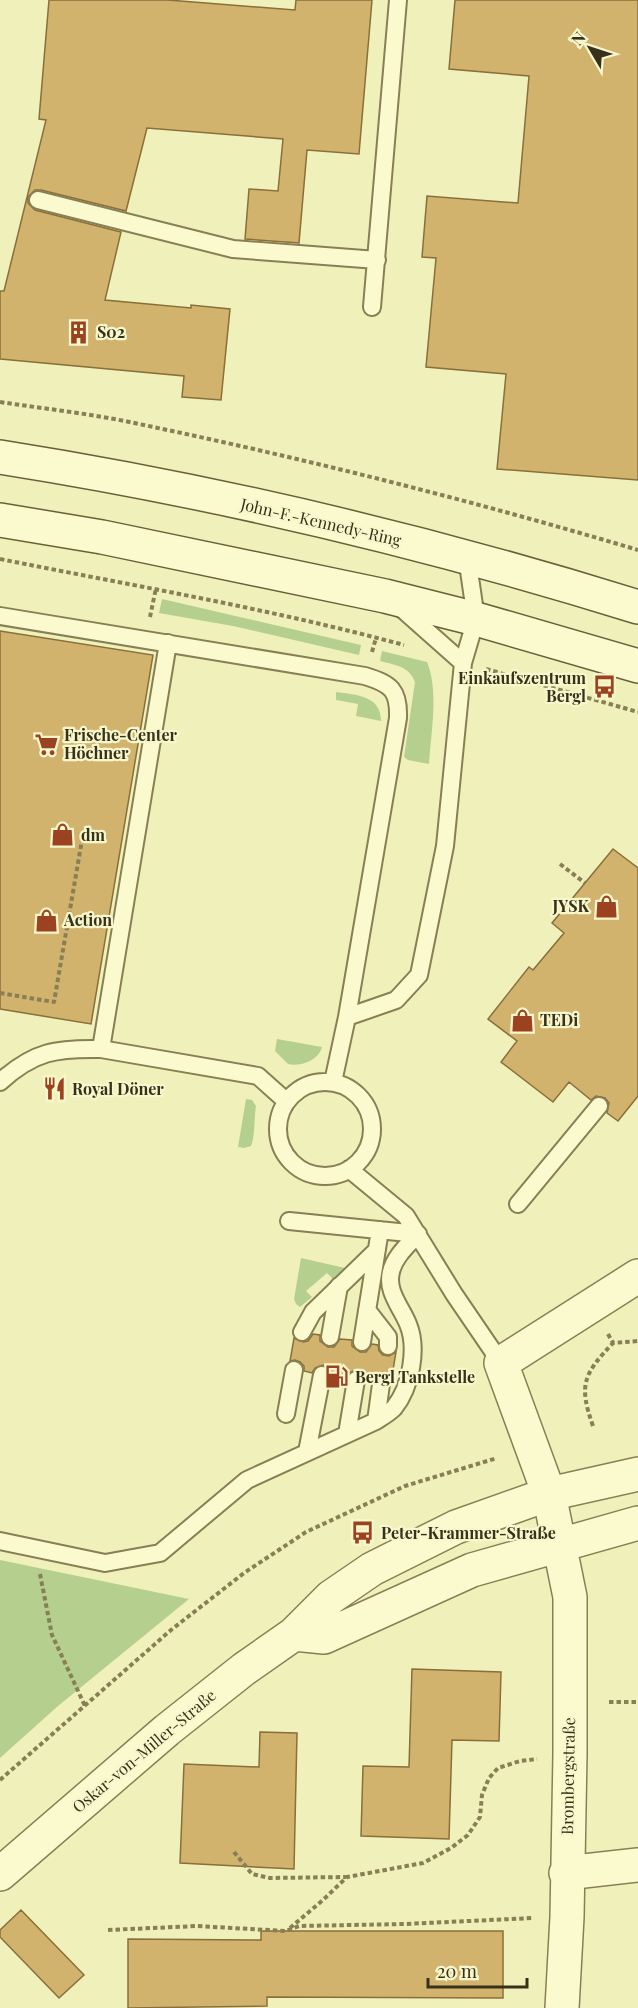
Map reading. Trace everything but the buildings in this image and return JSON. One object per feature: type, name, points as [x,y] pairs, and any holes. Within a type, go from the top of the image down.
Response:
[{"type":"street","name":"John-F.-Kennedy-Ring","points":[[0,457],[191,492],[319,520],[467,557],[638,606]]},
{"type":"street","points":[[0,520],[102,537],[385,596],[476,619],[638,666]]},
{"type":"street","points":[[560,1544],[549,1494],[501,1363],[638,1276]]},
{"type":"street","name":"Oskar-von-Miller-Straße","points":[[0,1874],[167,1730],[244,1669],[294,1634],[330,1597],[372,1569],[456,1527],[549,1494],[638,1474]]},
{"type":"street","points":[[294,1634],[324,1637],[472,1570],[638,1523]]},
{"type":"street","name":"Brombergstraße","points":[[560,1544],[570,1597],[567,1917],[562,2008]]},
{"type":"street","points":[[566,1873],[638,1865]]},
{"type":"lane","points":[[372,307],[398,0]]},
{"type":"lane","points":[[38,200],[233,249],[376,260]]},
{"type":"lane","points":[[347,1017],[396,1000],[419,975],[445,846],[463,663],[476,619],[467,557]]},
{"type":"lane","points":[[385,596],[421,624],[463,663]]},
{"type":"lane","points":[[0,615],[365,676],[382,681],[393,690],[398,703],[398,718],[347,1017],[333,1082]]},
{"type":"lane","points":[[101,1049],[168,643]]},
{"type":"lane","points":[[0,1082],[9,1073],[40,1054],[74,1049],[101,1049],[258,1076],[286,1101]]},
{"type":"lane","points":[[333,1082],[344,1085],[357,1094],[368,1109],[372,1125],[370,1143],[362,1158],[349,1169],[335,1175],[322,1176],[307,1173],[285,1156],[279,1143],[277,1127],[280,1114],[286,1101],[296,1091],[310,1084],[333,1082]]},
{"type":"lane","points":[[518,1204],[598,1106]]},
{"type":"lane","points":[[349,1169],[406,1216],[454,1294],[501,1363]]},
{"type":"lane","points":[[289,1221],[418,1234]]},
{"type":"lane","points":[[362,1342],[380,1230]]},
{"type":"lane","points":[[0,1541],[105,1563],[159,1553],[247,1480],[375,1421],[393,1410],[404,1394],[413,1343],[409,1325],[392,1294],[391,1270],[399,1256],[418,1234]]},
{"type":"lane","points":[[302,1332],[313,1312],[377,1250]]},
{"type":"lane","points":[[330,1337],[339,1286]]},
{"type":"lane","points":[[367,1310],[388,1337],[388,1346]]},
{"type":"lane","points":[[286,1414],[294,1370]]},
{"type":"lane","points":[[307,1452],[322,1375]]},
{"type":"lane","points":[[347,1434],[356,1380]]},
{"type":"lane","points":[[375,1421],[381,1384]]},
{"type":"path","points":[[0,402],[138,423],[403,484],[638,550]]},
{"type":"path","points":[[0,559],[151,587],[346,630],[412,648]]},
{"type":"path","points":[[463,663],[638,712]]},
{"type":"path","points":[[0,993],[54,1002],[82,840]]},
{"type":"path","points":[[560,864],[585,883]]},
{"type":"path","points":[[593,1426],[584,1391],[586,1377],[594,1363],[613,1343]]},
{"type":"path","points":[[0,1780],[180,1623],[244,1573],[306,1532],[405,1486],[497,1458]]},
{"type":"path","points":[[35,1548],[52,1635],[85,1706]]},
{"type":"path","points":[[609,1702],[638,1701]]},
{"type":"path","points":[[234,1852],[252,1874],[270,1878],[347,1877],[423,1863],[451,1848],[468,1835],[480,1817],[482,1795],[489,1778],[498,1768],[520,1761],[570,1754]]},
{"type":"path","points":[[286,1931],[347,1877]]},
{"type":"path","points":[[108,1930],[197,1926],[286,1931],[299,1926],[567,1917]]},
{"type":"green space","points":[[162,599],[361,645],[359,655],[233,626],[159,613]]},
{"type":"green space","points":[[382,651],[427,662],[433,686],[429,764],[408,760],[404,757],[415,682],[405,669],[380,661]]},
{"type":"green space","points":[[336,692],[372,701],[380,712],[381,721],[356,716],[358,704],[336,700]]},
{"type":"green space","points":[[277,1039],[322,1047],[317,1056],[309,1062],[288,1064],[275,1051]]},
{"type":"green space","points":[[246,1099],[252,1100],[256,1106],[252,1143],[251,1146],[244,1148],[238,1147]]},
{"type":"green space","points":[[301,1258],[345,1268],[333,1279],[327,1273],[306,1291],[312,1297],[300,1307],[294,1299]]},
{"type":"green space","points":[[0,1560],[189,1599],[58,1706],[0,1758]]},
{"type":"place","name":"S02","points":[[79,332]]},
{"type":"place","name":"Einkaufszentrum Bergl","points":[[604,687]]},
{"type":"place","name":"Frische-Center Höchner","points":[[46,744]]},
{"type":"place","name":"dm","points":[[63,835]]},
{"type":"place","name":"JYSK","points":[[607,906]]},
{"type":"place","name":"Action","points":[[46,920]]},
{"type":"place","name":"TEDi","points":[[522,1020]]},
{"type":"place","name":"Royal Döner","points":[[54,1089]]},
{"type":"place","name":"Bergl Tankstelle","points":[[337,1377]]},
{"type":"place","name":"Peter-Krammer-Straße","points":[[363,1533]]}]
